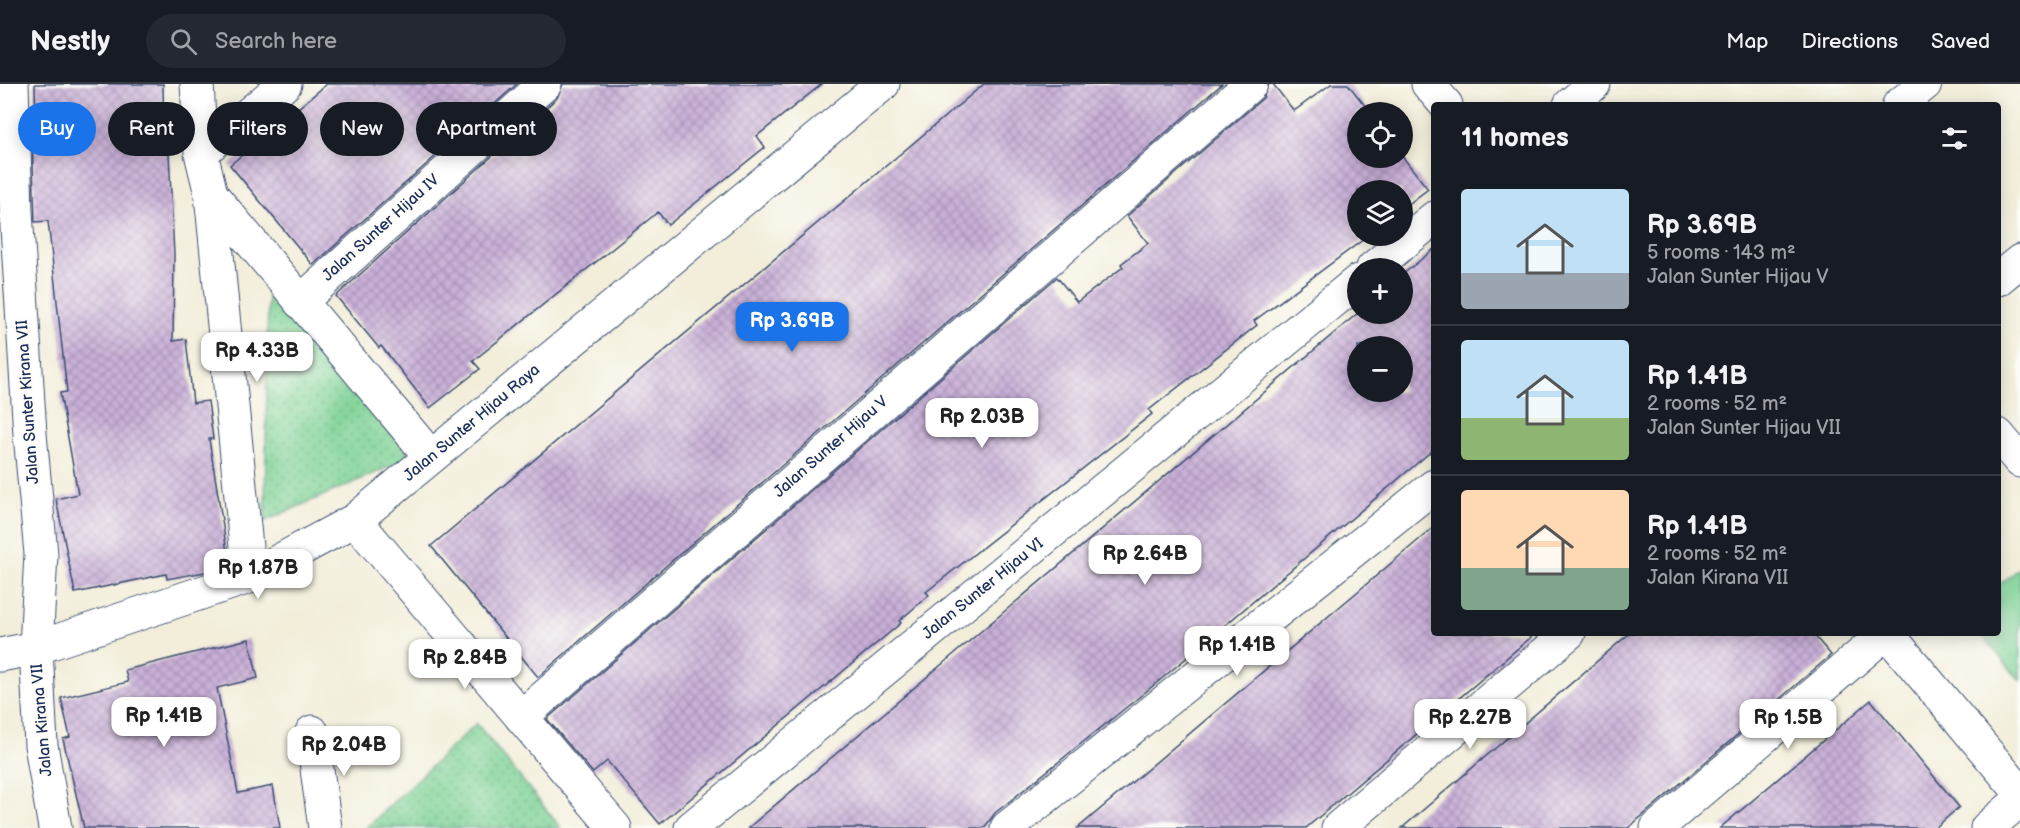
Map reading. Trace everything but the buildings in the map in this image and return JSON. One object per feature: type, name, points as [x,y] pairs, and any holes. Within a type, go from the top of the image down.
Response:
[{"type":"street","name":"Jalan Sunter Kirana VII","points":[[12,84],[21,293],[41,554],[36,648]]},
{"type":"street","points":[[197,84],[201,153],[211,194],[249,577]]},
{"type":"street","points":[[201,153],[285,84]]},
{"type":"street","name":"Jalan Sunter Hijau IV","points":[[300,302],[545,84]]},
{"type":"street","name":"Jalan Sunter Hijau Raya","points":[[0,655],[36,648],[249,577],[355,520],[883,84]]},
{"type":"street","name":"Jalan Sunter Hijau V","points":[[521,717],[1251,84]]},
{"type":"street","points":[[1428,84],[1443,102]]},
{"type":"street","points":[[1573,102],[1594,84]]},
{"type":"street","points":[[1903,102],[1925,84]]},
{"type":"street","points":[[211,194],[431,457]]},
{"type":"street","points":[[1385,258],[1431,220]]},
{"type":"street","points":[[2001,277],[2020,261]]},
{"type":"street","name":"Jalan Sunter Hijau VI","points":[[691,828],[1347,290]]},
{"type":"street","points":[[2001,439],[2020,461]]},
{"type":"street","points":[[1007,828],[1431,488]]},
{"type":"street","points":[[355,520],[615,828]]},
{"type":"street","points":[[1338,828],[1565,636]]},
{"type":"street","points":[[1658,828],[1883,636]]},
{"type":"street","points":[[1890,636],[2020,792]]},
{"type":"street","name":"Jalan Kirana VII","points":[[36,648],[41,745],[55,828]]},
{"type":"street","points":[[312,732],[325,828]]},
{"type":"street","points":[[1987,828],[2020,800]]},
{"type":"green space","points":[[268,283],[412,457],[265,521]]},
{"type":"green space","points":[[2020,568],[2020,681],[1982,636],[2001,636],[2001,584]]},
{"type":"green space","points":[[476,724],[561,828],[366,828]]}]
